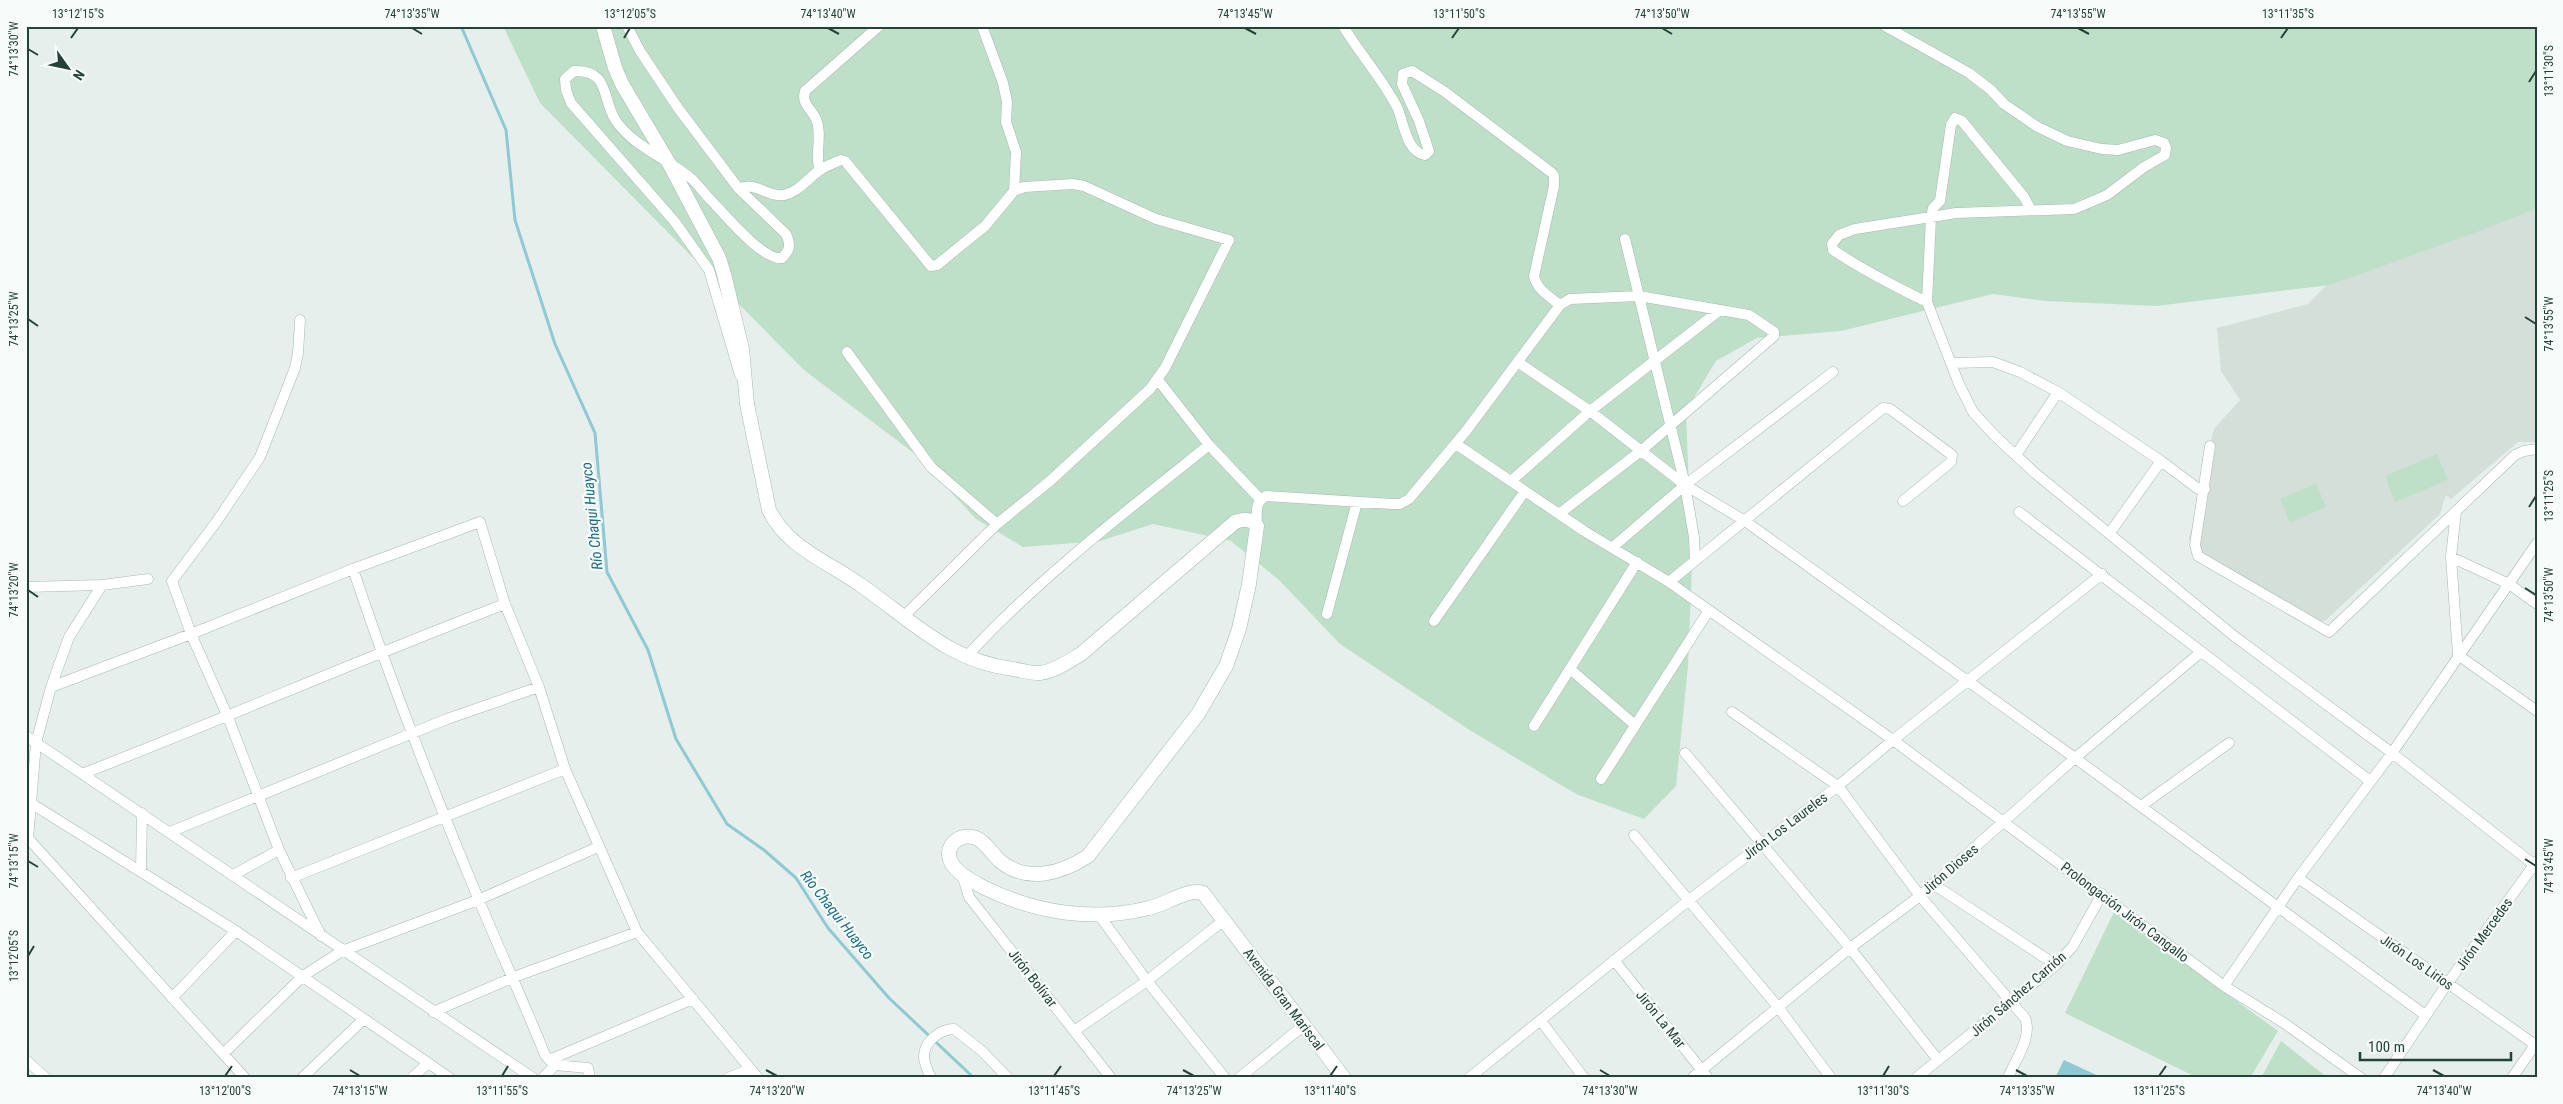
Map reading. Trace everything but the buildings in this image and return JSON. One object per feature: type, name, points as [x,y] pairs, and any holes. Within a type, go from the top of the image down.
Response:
[{"type":"street","points":[[603,26],[615,68],[622,84],[670,165],[718,258],[724,274],[742,349],[747,404]]},
{"type":"street","points":[[628,26],[640,51],[678,108],[739,189],[786,234],[790,242],[790,249],[782,258],[770,257],[736,226],[692,179],[634,139],[616,120],[604,87],[598,78],[587,71],[574,71],[565,79],[566,90],[571,103],[675,222],[709,270],[747,404],[767,501],[777,526],[799,546],[862,585],[902,618],[943,646],[966,657],[997,667],[1039,673],[1081,654],[1235,522],[1244,519],[1252,520],[1257,526]]},
{"type":"street","points":[[820,170],[818,164],[819,132],[816,119],[804,102],[805,91],[879,26]]},
{"type":"street","points":[[982,26],[1006,96],[1006,122],[1016,152],[1014,191]]},
{"type":"street","points":[[1343,26],[1397,108],[1411,144],[1420,154],[1425,155],[1429,151],[1419,121],[1402,84],[1403,74],[1407,71],[1412,71],[1445,92],[1552,173],[1554,176],[1554,186],[1534,276],[1536,284],[1541,290],[1560,305]]},
{"type":"street","points":[[1885,26],[1906,31],[1969,73],[1991,90],[2004,104],[2036,126],[2067,141],[2102,149],[2118,150],[2155,140],[2164,143],[2166,148],[2165,155],[2144,167],[2107,195],[2090,204],[2074,209],[1956,213],[1855,229],[1839,235],[1832,244],[1833,250],[1844,258],[1880,280],[1926,302]]},
{"type":"street","points":[[2031,210],[2024,197],[1958,118],[1952,120],[1940,200],[1933,208],[1931,217],[1926,302],[1952,363],[1958,384],[1973,412],[2016,455],[2234,636],[2392,753],[2536,864]]},
{"type":"street","points":[[739,189],[750,186],[770,194],[786,194],[798,188],[820,170],[841,160],[845,161],[931,266],[937,265],[985,226],[1014,191],[1024,187],[1072,184],[1084,186],[1156,219],[1229,240],[1158,380],[1050,481],[997,524],[934,584],[902,618]]},
{"type":"street","points":[[1940,200],[1956,213]]},
{"type":"street","points":[[1625,240],[1685,485],[1694,537],[1695,561]]},
{"type":"street","points":[[1260,499],[1273,496],[1400,504],[1409,499],[1456,444],[1560,305],[1570,299],[1639,296],[1749,315],[1774,332],[1774,336],[1670,427],[1558,514]]},
{"type":"street","points":[[1511,481],[1590,411],[1720,310]]},
{"type":"street","points":[[300,320],[298,353],[294,368],[260,458],[217,521],[172,581],[190,634],[228,717],[279,850],[291,878],[321,936]]},
{"type":"street","points":[[846,352],[931,467],[997,524]]},
{"type":"street","points":[[1952,363],[1993,362],[2002,364],[2058,392],[2161,461],[2197,488],[2205,488]]},
{"type":"street","points":[[1518,363],[1590,411],[1685,485],[1745,521],[2075,758],[2425,1015]]},
{"type":"street","points":[[1613,547],[1685,485],[1834,372]]},
{"type":"street","points":[[1158,380],[1209,446],[1260,499]]},
{"type":"street","points":[[2016,455],[2058,392]]},
{"type":"street","points":[[1669,582],[1883,408],[1887,407],[1952,455],[1953,458],[1903,501]]},
{"type":"street","name":"Prolongación Jirón Cangallo","points":[[1456,444],[1558,514],[1669,582],[1709,610],[1893,740],[2224,986],[2284,1023],[2361,1078]]},
{"type":"street","points":[[966,657],[984,637],[1090,541],[1209,446]]},
{"type":"street","points":[[2210,446],[2195,545],[2198,556],[2329,632],[2518,452],[2537,450]]},
{"type":"street","points":[[2109,534],[2161,461]]},
{"type":"street","points":[[1434,621],[1525,491]]},
{"type":"street","points":[[1225,1078],[1147,981],[1099,915],[1056,912],[998,894],[962,874],[953,866],[948,853],[952,844],[958,838],[966,836],[976,838],[985,844],[1006,866],[1029,874],[1054,873],[1072,867],[1088,856],[1198,714],[1226,666],[1249,584],[1260,499]]},
{"type":"street","points":[[1327,614],[1357,502]]},
{"type":"street","points":[[2456,511],[2451,557],[2458,655]]},
{"type":"street","points":[[2018,512],[2102,574],[2370,781]]},
{"type":"street","points":[[51,687],[353,569],[480,522],[505,604],[539,687],[566,769],[598,847],[623,897],[637,932],[758,1078]]},
{"type":"street","points":[[2224,986],[2298,878],[2392,753],[2537,543]]},
{"type":"street","points":[[2451,557],[2509,584],[2537,604]]},
{"type":"street","points":[[1534,726],[1637,562]]},
{"type":"street","points":[[353,569],[381,652],[478,900],[552,1063]]},
{"type":"street","name":"Jirón Los Laureles","points":[[1469,1078],[1689,900],[1838,786],[2102,574]]},
{"type":"street","points":[[26,587],[102,585],[148,579]]},
{"type":"street","points":[[102,585],[69,637],[51,687],[36,743],[32,804],[27,838],[245,1078]]},
{"type":"street","points":[[82,774],[228,717],[381,652],[505,604]]},
{"type":"street","points":[[1601,779],[1709,610]]},
{"type":"street","name":"Jirón Dioses","points":[[1692,1078],[1705,1074],[1778,1008],[1850,948],[1920,896],[2075,758],[2201,652]]},
{"type":"street","points":[[2458,655],[2537,711]]},
{"type":"street","points":[[1570,669],[1635,725]]},
{"type":"street","points":[[170,832],[257,795],[413,735],[447,719],[539,687]]},
{"type":"street","points":[[1732,712],[1838,786],[1920,896],[2025,1018],[2028,1025],[2028,1034],[2008,1078]]},
{"type":"street","points":[[26,736],[170,832],[342,951],[533,1078]]},
{"type":"street","points":[[2141,806],[2229,743]]},
{"type":"street","points":[[1685,753],[1760,844],[1850,948],[1938,1060]]},
{"type":"street","points":[[291,878],[566,769]]},
{"type":"street","points":[[32,804],[236,931],[450,1078]]},
{"type":"street","points":[[141,871],[142,814]]},
{"type":"street","points":[[1634,835],[1778,1008],[1831,1078]]},
{"type":"street","points":[[224,1053],[303,976],[342,951],[478,900],[598,847]]},
{"type":"street","points":[[233,875],[279,850]]},
{"type":"street","name":"Jirón Mercedes","points":[[2384,1078],[2447,984],[2536,864]]},
{"type":"street","name":"Jirón Bolívar","points":[[962,874],[969,897],[1111,1078]]},
{"type":"street","name":"Jirón Los Lirios","points":[[2298,878],[2447,984],[2536,1044]]},
{"type":"street","points":[[1933,884],[2056,965]]},
{"type":"street","name":"Avenida Gran Mariscal","points":[[1099,915],[1151,908],[1198,892],[1203,893],[1344,1078]]},
{"type":"street","name":"Jirón Sánchez Carrión","points":[[1916,1078],[2056,965],[2073,946],[2102,894]]},
{"type":"street","points":[[1074,1031],[1147,981],[1224,920]]},
{"type":"street","points":[[172,998],[236,931]]},
{"type":"street","points":[[433,1012],[514,978],[637,932]]},
{"type":"street","name":"Jirón La Mar","points":[[1614,960],[1705,1074]]},
{"type":"street","points":[[543,1078],[552,1063],[693,999]]},
{"type":"street","points":[[302,1078],[364,1019]]},
{"type":"street","points":[[1541,1021],[1584,1078]]},
{"type":"street","points":[[1239,1078],[1303,1026]]},
{"type":"street","points":[[931,1078],[924,1058],[927,1047],[938,1033],[946,1029],[959,1031],[982,1050],[1008,1078]]},
{"type":"street","points":[[2512,1078],[2536,1044]]},
{"type":"street","points":[[26,1060],[46,1078]]},
{"type":"street","points":[[412,1078],[428,1063]]},
{"type":"street","points":[[552,1063],[585,1067],[590,1070],[590,1078]]},
{"type":"street","points":[[728,1078],[750,1069]]},
{"type":"shaded area","points":[[2537,26],[2537,442],[2518,442],[2451,499],[2446,495],[2440,514],[2326,620],[2312,625],[2196,552],[2189,539],[2214,429],[2240,400],[2221,371],[2217,328],[2308,304],[2399,211]]},
{"type":"green space","points":[[503,26],[2537,26],[2537,208],[2485,229],[2330,285],[2156,306],[2046,301],[1993,294],[1841,331],[1757,338],[1716,361],[1686,411],[1692,567],[1688,666],[1676,786],[1644,819],[1576,794],[1468,729],[1340,644],[1279,580],[1231,541],[1153,524],[1100,541],[1023,547],[976,519],[919,457],[804,370],[540,103]]},
{"type":"green space","points":[[2437,454],[2448,480],[2395,502],[2385,476]]},
{"type":"green space","points":[[2316,483],[2326,507],[2290,523],[2280,499]]},
{"type":"green space","points":[[2114,912],[2278,1031],[2250,1078],[2198,1078],[2065,1013]]},
{"type":"green space","points":[[2281,1041],[2328,1078],[2261,1078]]},
{"type":"water","points":[[2064,1060],[2103,1078],[2055,1078]]},
{"type":"waterway","name":"Río Chaqui Huayco","points":[[461,26],[506,130],[515,220],[555,344],[595,433],[607,572],[648,650],[676,739],[727,824],[764,850],[796,878],[828,928],[889,998],[974,1078]]}]
